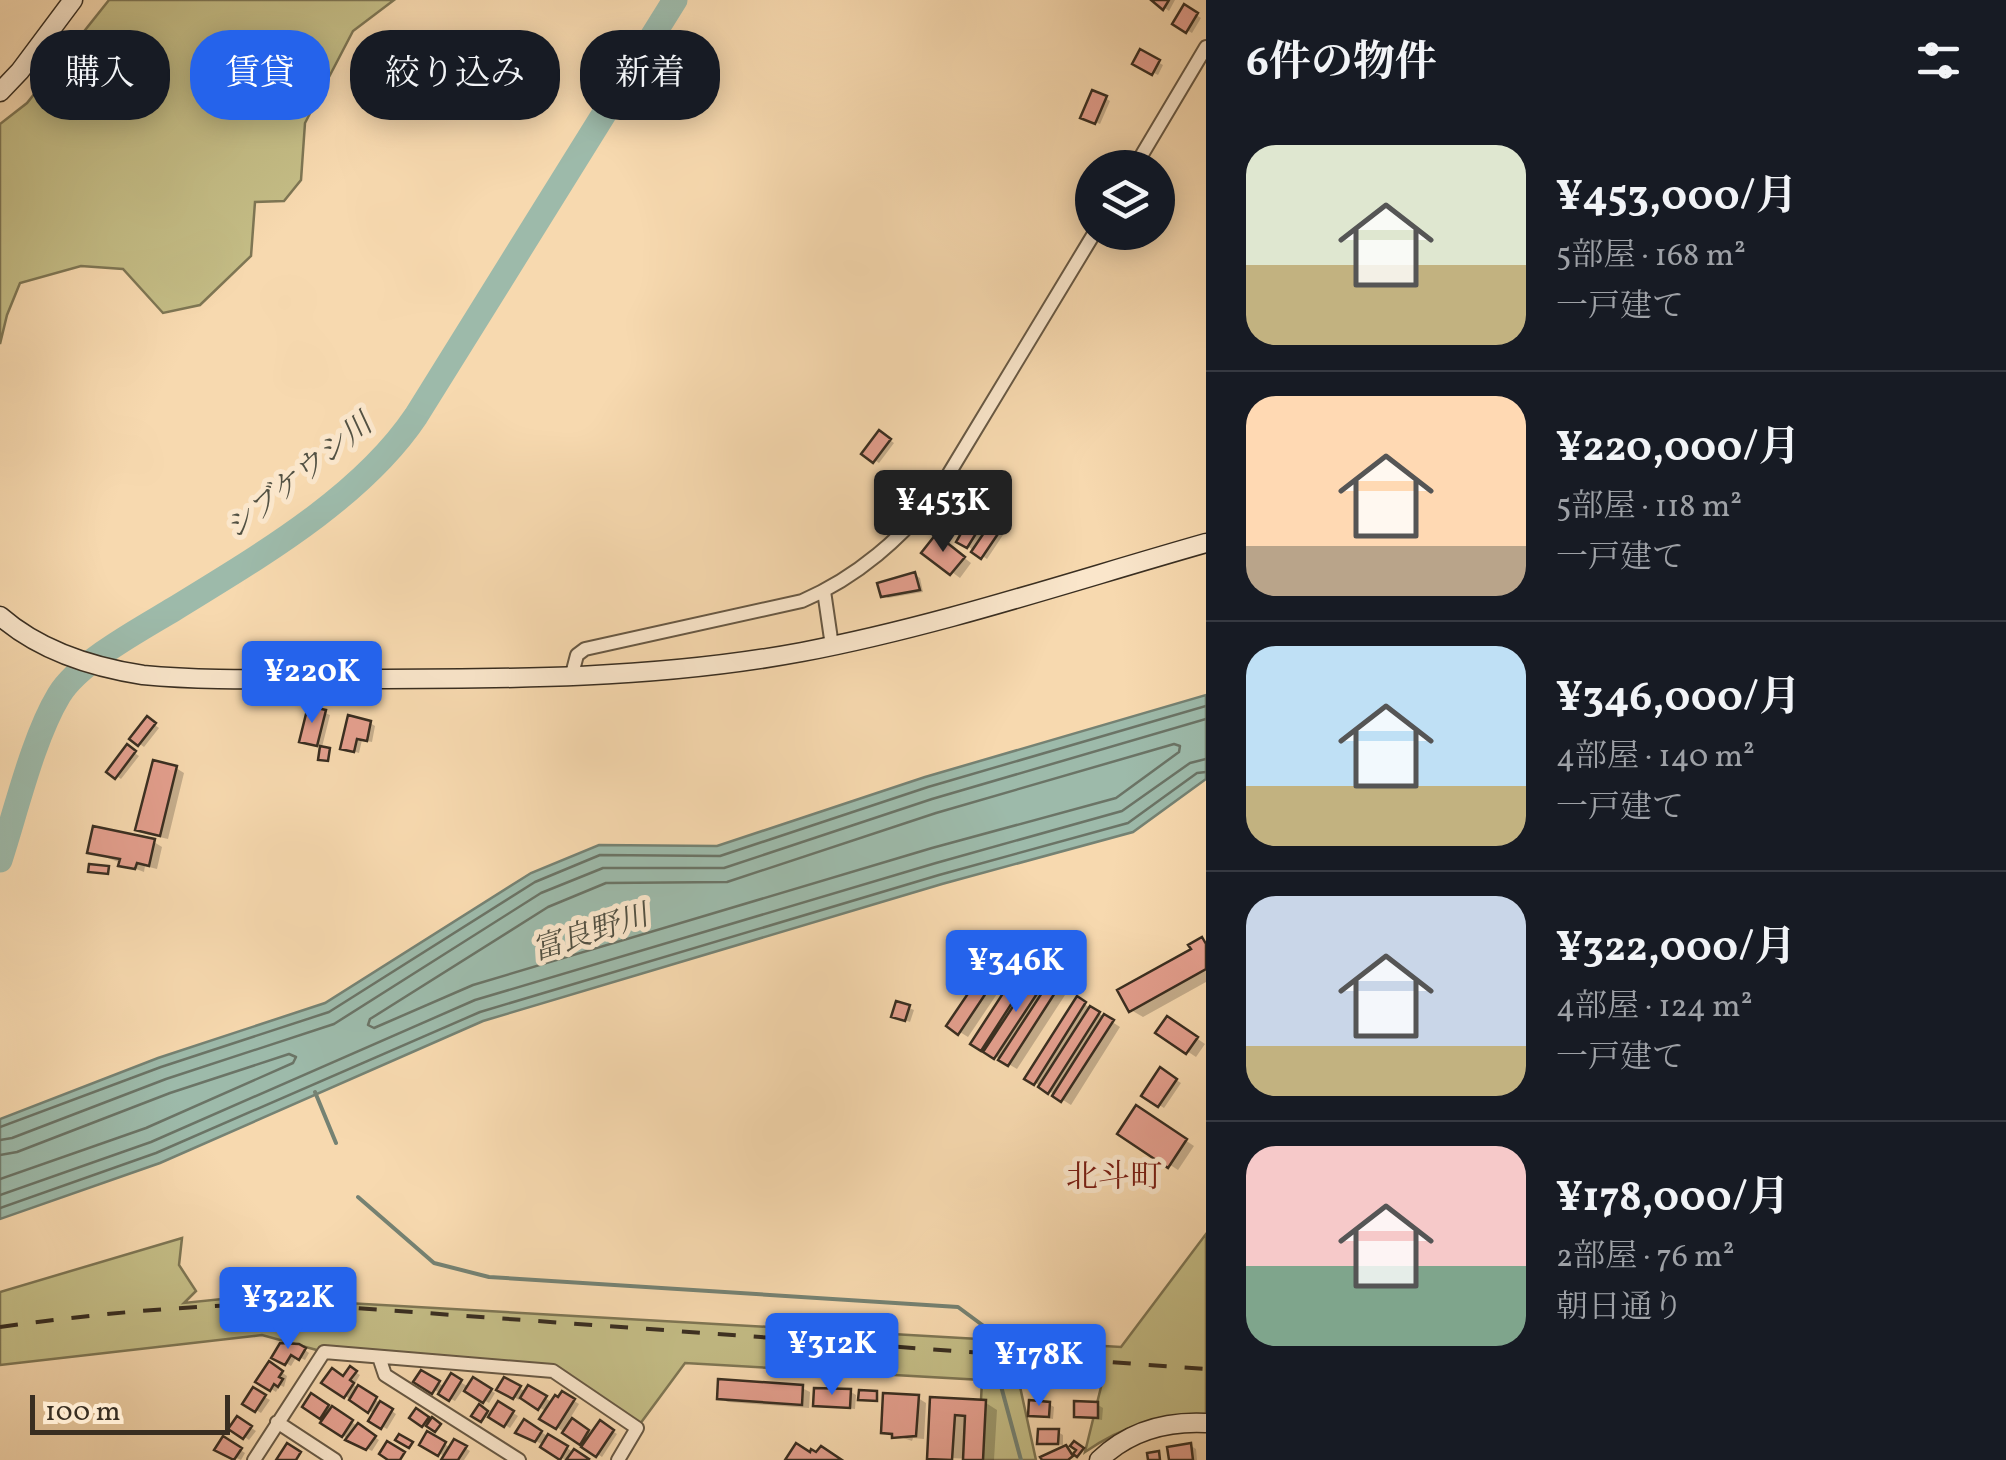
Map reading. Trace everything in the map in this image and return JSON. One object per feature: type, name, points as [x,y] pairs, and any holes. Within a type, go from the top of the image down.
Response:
[{"type":"street","points":[[0,92],[74,0]]},
{"type":"street","points":[[1145,150],[1206,48]]},
{"type":"street","points":[[571,678],[577,655],[585,649],[802,601],[824,592],[866,563],[922,513],[1084,250]]},
{"type":"street","points":[[0,616],[45,646],[85,662],[143,675],[571,678],[719,665],[832,646],[910,628],[1206,542]]},
{"type":"street","points":[[824,592],[832,646]]},
{"type":"street","points":[[254,1460],[324,1352],[554,1371],[637,1428],[618,1460]]},
{"type":"street","points":[[378,1357],[385,1374],[519,1460]]},
{"type":"street","points":[[277,1422],[335,1460]]},
{"type":"street","points":[[1099,1460],[1124,1440],[1148,1428],[1206,1422]]},
{"type":"shaded area","points":[[109,0],[394,0],[350,30],[330,75],[330,30],[190,30],[190,120],[307,120],[301,180],[284,201],[255,202],[251,256],[200,305],[163,313],[123,269],[81,266],[20,283],[0,344],[0,124],[30,99],[30,120],[170,120],[170,30],[85,30]]},
{"type":"shaded area","points":[[1206,1234],[1206,1418],[1173,1418],[1142,1424],[1085,1452],[1101,1387],[1019,1382],[1036,1460],[978,1460],[982,1380],[685,1363],[637,1428],[553,1371],[324,1352],[262,1335],[0,1365],[0,1292],[182,1238],[179,1265],[196,1291],[184,1303],[242,1297],[1121,1347]]},
{"type":"water","name":"富良野川","points":[[1206,695],[1206,779],[1133,832],[942,884],[483,1021],[160,1163],[0,1219],[0,1119],[158,1058],[325,1003],[531,873],[599,845],[717,846],[925,777]]},
{"type":"building","points":[[1151,0],[1169,0],[1163,10]]},
{"type":"building","points":[[1184,4],[1198,13],[1186,33],[1172,24]]},
{"type":"building","points":[[1140,49],[1160,60],[1152,75],[1132,64]]},
{"type":"building","points":[[1092,90],[1107,96],[1095,124],[1080,118]]},
{"type":"building","points":[[879,430],[891,439],[873,463],[861,454]]},
{"type":"building","points":[[978,504],[990,511],[967,548],[956,542]]},
{"type":"building","points":[[996,515],[1006,522],[981,559],[971,552]]},
{"type":"building","points":[[936,534],[965,557],[950,575],[921,553]]},
{"type":"building","points":[[915,572],[920,590],[881,597],[877,583]]},
{"type":"building","points":[[308,706],[326,710],[317,746],[299,742]]},
{"type":"building","points":[[348,715],[371,721],[367,741],[357,739],[354,752],[340,749]]},
{"type":"building","points":[[147,716],[156,723],[138,746],[129,739]]},
{"type":"building","points":[[127,744],[136,751],[115,779],[106,772]]},
{"type":"building","points":[[320,746],[330,748],[328,761],[318,760]]},
{"type":"building","points":[[153,760],[177,766],[160,836],[135,830]]},
{"type":"building","points":[[93,826],[155,839],[149,866],[118,866],[120,859],[87,853]]},
{"type":"building","points":[[89,864],[109,866],[108,874],[88,872]]},
{"type":"building","points":[[1202,937],[1206,944],[1206,969],[1129,1012],[1117,990],[1191,949],[1188,945]]},
{"type":"building","points":[[1024,961],[1035,967],[981,1051],[970,1044]]},
{"type":"building","points":[[1037,970],[1048,977],[994,1059],[983,1052]]},
{"type":"building","points":[[982,973],[994,981],[958,1035],[946,1026]]},
{"type":"building","points":[[1051,979],[1060,985],[1008,1066],[998,1060]]},
{"type":"building","points":[[1077,996],[1086,1002],[1034,1085],[1024,1079]]},
{"type":"building","points":[[896,1001],[910,1005],[905,1021],[891,1017]]},
{"type":"building","points":[[1090,1006],[1100,1012],[1048,1094],[1038,1087]]},
{"type":"building","points":[[1104,1014],[1114,1020],[1061,1102],[1052,1096]]},
{"type":"building","points":[[1167,1016],[1198,1037],[1186,1054],[1155,1033]]},
{"type":"building","points":[[1160,1067],[1177,1079],[1158,1107],[1141,1096]]},
{"type":"building","points":[[1136,1105],[1187,1139],[1168,1168],[1117,1134]]},
{"type":"building","points":[[280,1343],[306,1348],[299,1360],[291,1355],[285,1365],[271,1358]]},
{"type":"building","points":[[269,1361],[283,1371],[278,1387],[274,1384],[270,1391],[255,1382]]},
{"type":"building","points":[[350,1366],[357,1371],[344,1398],[321,1383],[332,1368],[343,1376]]},
{"type":"building","points":[[421,1370],[440,1381],[432,1394],[413,1382]]},
{"type":"building","points":[[451,1373],[462,1380],[449,1401],[438,1394]]},
{"type":"building","points":[[473,1377],[492,1389],[483,1403],[464,1391]]},
{"type":"building","points":[[504,1377],[521,1386],[513,1399],[496,1390]]},
{"type":"building","points":[[718,1379],[803,1385],[802,1405],[717,1399]]},
{"type":"building","points":[[358,1385],[377,1397],[368,1413],[349,1400]]},
{"type":"building","points":[[528,1385],[547,1396],[538,1410],[520,1398]]},
{"type":"building","points":[[253,1387],[266,1395],[255,1412],[242,1404]]},
{"type":"building","points":[[814,1388],[851,1389],[850,1408],[813,1406]]},
{"type":"building","points":[[859,1390],[877,1391],[877,1401],[858,1400]]},
{"type":"building","points":[[562,1391],[575,1399],[556,1429],[539,1419]]},
{"type":"building","points":[[311,1393],[329,1405],[320,1419],[302,1407]]},
{"type":"building","points":[[883,1393],[919,1395],[916,1436],[892,1438],[892,1434],[881,1433]]},
{"type":"building","points":[[930,1397],[986,1400],[983,1460],[963,1460],[965,1416],[955,1415],[952,1460],[927,1459]]},
{"type":"building","points":[[1029,1400],[1050,1402],[1049,1417],[1028,1416]]},
{"type":"building","points":[[380,1401],[393,1409],[381,1429],[368,1421]]},
{"type":"building","points":[[498,1401],[514,1411],[504,1427],[488,1417]]},
{"type":"building","points":[[1074,1401],[1098,1402],[1098,1418],[1074,1417]]},
{"type":"building","points":[[479,1404],[488,1411],[481,1422],[471,1416]]},
{"type":"building","points":[[332,1406],[353,1420],[342,1437],[320,1423]]},
{"type":"building","points":[[416,1408],[429,1417],[422,1427],[409,1418]]},
{"type":"building","points":[[237,1416],[252,1426],[243,1439],[228,1429]]},
{"type":"building","points":[[432,1417],[441,1424],[435,1432],[426,1426]]},
{"type":"building","points":[[572,1418],[589,1430],[580,1445],[562,1433]]},
{"type":"building","points":[[524,1419],[542,1431],[535,1442],[515,1433]]},
{"type":"building","points":[[600,1420],[614,1430],[596,1457],[581,1447]]},
{"type":"building","points":[[358,1423],[376,1436],[366,1450],[345,1440]]},
{"type":"building","points":[[1038,1429],[1059,1429],[1058,1444],[1037,1444]]},
{"type":"building","points":[[427,1431],[446,1442],[438,1456],[419,1445]]},
{"type":"building","points":[[399,1434],[413,1442],[409,1448],[395,1440]]},
{"type":"building","points":[[548,1434],[568,1446],[560,1460],[540,1447]]},
{"type":"building","points":[[223,1436],[242,1448],[234,1460],[214,1450]]},
{"type":"building","points":[[454,1439],[467,1446],[458,1460],[441,1460]]},
{"type":"building","points":[[387,1441],[405,1452],[400,1460],[388,1460],[379,1454]]},
{"type":"building","points":[[1074,1441],[1084,1448],[1077,1457],[1070,1446]]},
{"type":"building","points":[[287,1443],[301,1452],[296,1460],[276,1460]]},
{"type":"building","points":[[796,1443],[810,1452],[821,1446],[842,1460],[785,1460]]},
{"type":"building","points":[[1191,1443],[1193,1460],[1169,1460],[1167,1447]]},
{"type":"building","points":[[1066,1445],[1073,1456],[1068,1460],[1040,1457]]},
{"type":"building","points":[[574,1449],[589,1459],[566,1460]]},
{"type":"building","points":[[1159,1451],[1160,1460],[1148,1460],[1147,1453]]},
{"type":"waterway","name":"シブケウシ川","points":[[0,860],[41,732],[68,683],[112,647],[306,524],[393,446],[416,416],[675,0]]},
{"type":"waterway","points":[[315,1092],[336,1143]]},
{"type":"waterway","points":[[358,1197],[434,1263],[489,1277],[958,1307],[985,1327],[1021,1460]]},
{"type":"railway","points":[[0,1327],[150,1310],[300,1304],[1206,1369]]},
{"type":"district","name":"北斗町","points":[[1114,1176]]}]
